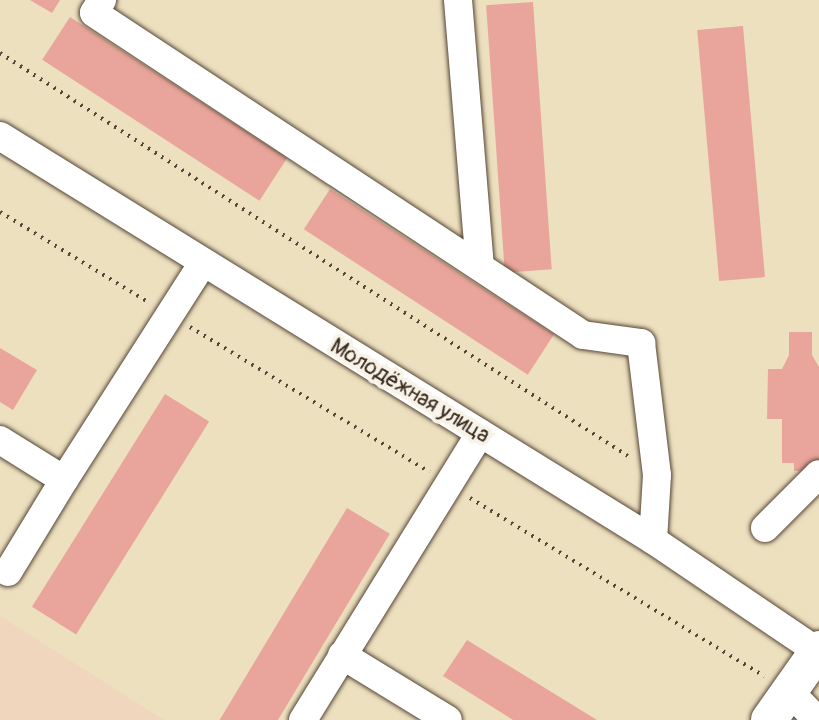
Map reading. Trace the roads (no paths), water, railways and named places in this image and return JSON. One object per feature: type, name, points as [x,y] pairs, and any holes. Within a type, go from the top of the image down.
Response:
[{"type":"main road","points":[[776,697],[818,650]]},
{"type":"street","points":[[102,0],[94,13],[583,335],[641,343],[657,475],[653,540]]},
{"type":"street","points":[[458,0],[480,265]]},
{"type":"street","name":"Молодёжная улица","points":[[0,136],[202,264],[653,540],[818,650]]},
{"type":"street","points":[[8,572],[202,264]]},
{"type":"street","points":[[303,720],[480,433]]},
{"type":"street","points":[[0,440],[64,480]]},
{"type":"street","points":[[765,528],[819,474]]},
{"type":"street","points":[[342,655],[448,720]]},
{"type":"street","points":[[776,697],[817,720]]}]
